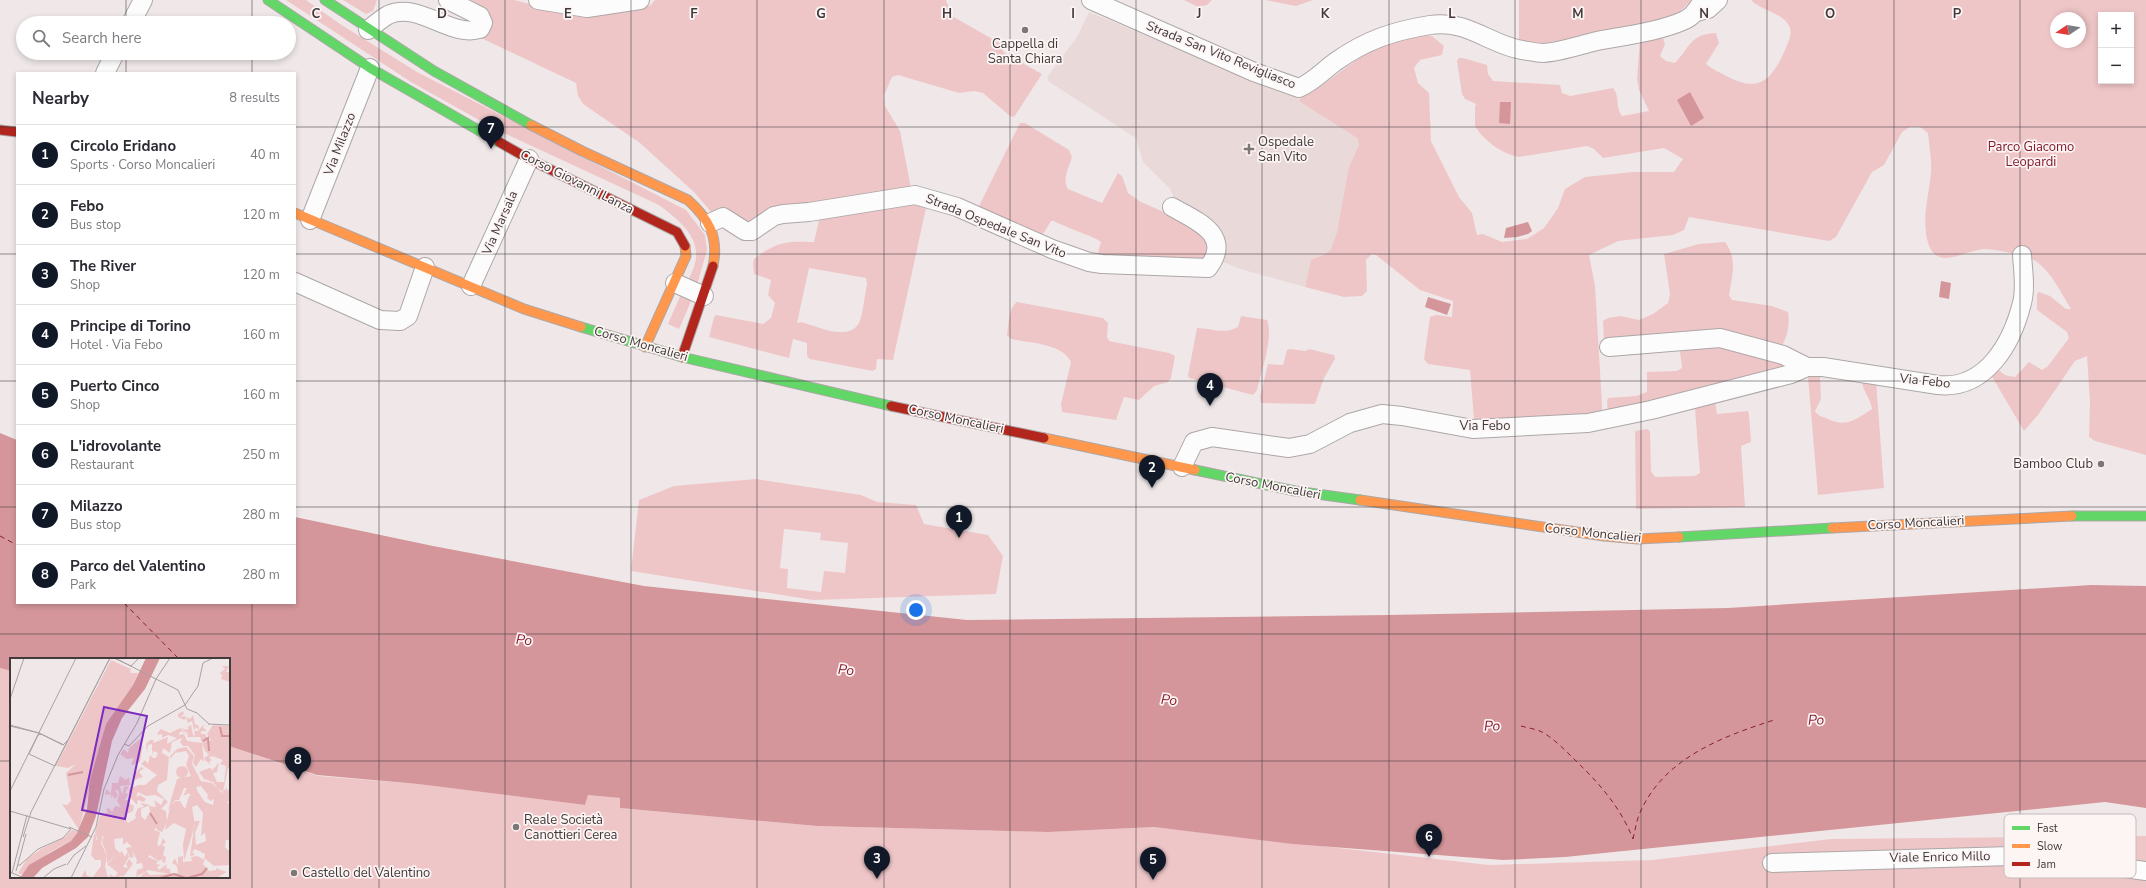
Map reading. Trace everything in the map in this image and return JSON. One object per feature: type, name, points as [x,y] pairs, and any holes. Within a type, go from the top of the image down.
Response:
[{"type":"main road","name":"Corso Giovanni Lanza","points":[[268,0],[292,16]]},
{"type":"main road","points":[[325,0],[368,30],[425,66],[548,135],[688,200],[700,210],[710,223],[716,241],[716,260],[682,357]]},
{"type":"main road","name":"Corso Giovanni Lanza","points":[[296,19],[370,68],[529,159],[677,232],[685,243],[686,256],[645,347]]},
{"type":"main road","points":[[0,130],[16,132]]},
{"type":"main road","name":"Corso Moncalieri","points":[[303,217],[524,309],[645,347],[891,406],[1295,491],[1604,536],[1638,539],[2058,516],[2146,516]]},
{"type":"street","points":[[368,30],[388,15],[402,12],[413,13],[465,30],[480,29],[483,23],[480,16],[448,0]]},
{"type":"street","points":[[538,0],[587,8],[640,0]]},
{"type":"street","name":"Strada San Vito Revigliasco","points":[[1091,0],[1247,68],[1299,88],[1307,85],[1334,62],[1378,36],[1432,25],[1468,28],[1487,36],[1506,47],[1543,53],[1674,24],[1686,20],[1699,6]]},
{"type":"street","points":[[1699,6],[1708,8],[1718,0]]},
{"type":"street","points":[[134,16],[141,1]]},
{"type":"street","points":[[106,72],[112,60]]},
{"type":"street","name":"Via Milazzo","points":[[303,217],[370,68]]},
{"type":"street","name":"Via Marsala","points":[[471,286],[529,159]]},
{"type":"street","name":"Strada Ospedale San Vito","points":[[710,223],[723,217],[745,231],[752,231],[774,216],[783,214],[816,211],[915,195],[957,207],[1043,246],[1089,262],[1102,264],[1208,268],[1215,258],[1216,252],[1216,244],[1210,229],[1172,207]]},
{"type":"street","name":"Via Febo","points":[[1609,347],[1720,338],[1783,354],[1807,367],[1847,370],[1950,386],[1971,381],[1990,366],[2011,337],[2022,303],[2024,290],[2022,255]]},
{"type":"street","points":[[296,282],[380,320],[400,321],[408,316],[425,267]]},
{"type":"street","points":[[675,283],[704,296]]},
{"type":"street","name":"Via Febo","points":[[1182,467],[1194,442],[1212,437],[1289,448],[1310,444],[1350,423],[1382,414],[1402,416],[1473,429],[1588,423],[1659,408],[1791,374],[1807,367]]},
{"type":"street","name":"Viale Enrico Millo","points":[[1772,863],[2004,856]]},
{"type":"shaded area","name":"Ospedale San Vito","points":[[1089,12],[1299,99],[1300,102],[1357,138],[1359,145],[1337,232],[1331,249],[1325,254],[1311,260],[1305,287],[1240,269],[1223,262],[1223,255],[1172,202],[1173,195],[1170,189],[1143,162],[1136,138],[1048,81],[1048,76],[1077,37]]},
{"type":"green space","points":[[286,0],[306,0],[340,24],[417,72],[686,210],[705,235],[707,250],[697,285],[688,281],[694,265],[696,254],[695,245],[691,237],[680,223],[659,205],[497,130],[411,82]]},
{"type":"green space","points":[[343,0],[377,0],[373,11],[366,14]]},
{"type":"green space","points":[[471,0],[514,0],[533,5],[609,13],[635,11],[651,5],[655,0],[946,0],[952,16],[1001,44],[1003,51],[1006,54],[1042,74],[1014,117],[1010,116],[983,93],[974,91],[959,93],[898,75],[892,77],[884,95],[885,106],[900,131],[911,188],[750,224],[712,213],[695,193],[640,143],[583,104],[578,96],[576,83],[481,38],[487,14],[483,7]]},
{"type":"green space","points":[[1184,0],[1212,0],[1207,5],[1198,7]]},
{"type":"green space","points":[[1265,0],[1313,0],[1296,6]]},
{"type":"green space","points":[[1519,0],[1692,0],[1675,16],[1633,27],[1535,45],[1519,41]]},
{"type":"green space","name":"Parco Giacomo Leopardi","points":[[1751,0],[2146,0],[2146,455],[2095,441],[2089,437],[2090,402],[2087,356],[2075,361],[2038,415],[2024,431],[1991,375],[1996,368],[2005,375],[2015,377],[2029,362],[2042,370],[2048,366],[2069,338],[2067,332],[2037,310],[2037,294],[2039,292],[2050,296],[2066,309],[2071,309],[2052,277],[2037,262],[2027,257],[1985,249],[1951,258],[1943,258],[1936,255],[1931,250],[1927,239],[1925,222],[1931,172],[1931,158],[1928,133],[1920,127],[1910,127],[1902,132],[1884,165],[1872,172],[1836,237],[1829,241],[1689,217],[1684,230],[1673,235],[1618,241],[1589,255],[1595,286],[1602,405],[1602,412],[1599,415],[1478,422],[1474,419],[1470,370],[1428,364],[1424,359],[1430,317],[1436,315],[1452,317],[1453,301],[1420,290],[1376,255],[1372,254],[1366,260],[1367,291],[1362,296],[1344,297],[1305,287],[1311,260],[1325,254],[1331,249],[1337,232],[1349,167],[1359,145],[1357,138],[1300,102],[1299,99],[1313,92],[1375,46],[1421,34],[1432,36],[1444,46],[1442,55],[1420,60],[1414,68],[1418,83],[1429,93],[1431,141],[1459,197],[1472,213],[1477,235],[1483,234],[1502,242],[1527,239],[1544,228],[1558,208],[1565,189],[1585,177],[1633,172],[1674,172],[1683,159],[1664,148],[1603,158],[1594,149],[1587,146],[1519,157],[1506,153],[1488,142],[1475,126],[1476,104],[1465,99],[1462,94],[1457,61],[1459,58],[1487,65],[1488,74],[1493,81],[1560,85],[1562,93],[1570,96],[1613,88],[1622,116],[1649,111],[1639,90],[1637,79],[1640,39],[1656,36],[1663,38],[1665,44],[1660,56],[1666,61],[1675,63],[1691,42],[1701,36],[1716,33],[1719,43],[1706,64],[1730,78],[1741,82],[1750,84],[1765,80],[1776,68],[1780,60],[1789,41],[1790,29],[1786,21],[1782,18],[1760,7]]},
{"type":"green space","points":[[1020,123],[1025,123],[1069,150],[1072,157],[1066,177],[1066,185],[1068,189],[1102,203],[1118,173],[1122,176],[1128,193],[1141,202],[1164,212],[1202,234],[1207,241],[1207,257],[1203,262],[1099,256],[1098,252],[1101,242],[1099,240],[1054,221],[1051,221],[1043,234],[1038,237],[978,208]]},
{"type":"green space","points":[[908,200],[926,206],[893,360],[877,359],[876,369],[873,371],[810,359],[807,356],[807,343],[793,339],[789,358],[709,337],[714,317],[716,315],[763,324],[771,318],[775,303],[768,295],[771,280],[754,274],[754,259],[776,245],[782,243],[814,242],[820,216]],"holes":[[[809,268],[866,278],[867,284],[862,315],[859,323],[854,329],[840,332],[823,329],[801,322],[797,323]]]},
{"type":"green space","points":[[1725,242],[1732,255],[1733,261],[1729,295],[1732,300],[1772,306],[1788,312],[1788,330],[1781,347],[1604,341],[1603,321],[1608,318],[1621,316],[1639,320],[1653,314],[1668,303],[1670,294],[1664,254],[1699,244]]},
{"type":"green space","points":[[681,294],[692,299],[679,329],[668,324]]},
{"type":"green space","points":[[1017,302],[1103,318],[1108,323],[1107,337],[1109,341],[1169,353],[1175,356],[1171,378],[1168,382],[1154,386],[1139,400],[1124,397],[1116,420],[1062,412],[1061,404],[1071,362],[1067,356],[1053,347],[1011,339],[1007,335],[1010,312]]},
{"type":"green space","points":[[1241,316],[1267,320],[1269,327],[1266,355],[1257,390],[1253,395],[1189,378],[1188,375],[1197,328],[1228,331],[1238,327]]},
{"type":"green space","points":[[1721,344],[1789,364],[1791,367],[1608,414],[1608,398],[1636,396],[1647,392],[1647,372],[1677,371],[1682,368],[1680,352],[1682,346]]},
{"type":"green space","points":[[1309,349],[1334,355],[1335,359],[1324,378],[1315,404],[1261,403],[1260,397],[1268,364],[1283,365],[1287,350],[1305,351]]},
{"type":"green space","points":[[1820,376],[1821,399],[1815,411],[1821,416],[1841,423],[1851,421],[1872,409],[1862,382],[1876,381],[1884,488],[1818,495],[1808,377]]},
{"type":"green space","points":[[1715,402],[1717,414],[1748,411],[1751,442],[1741,446],[1745,507],[1636,509],[1635,431],[1648,429],[1650,432],[1651,471],[1655,477],[1695,476],[1700,473],[1695,409],[1696,404]]},
{"type":"green space","points":[[756,479],[861,495],[877,502],[916,505],[924,524],[988,535],[1003,556],[996,594],[813,600],[631,571],[639,500],[674,486]],"holes":[[[784,529],[821,533],[820,540],[848,543],[845,573],[824,571],[821,592],[787,588],[788,569],[780,568]]]},
{"type":"green space","points":[[0,668],[10,671],[10,878],[230,878],[230,746],[318,776],[418,784],[585,805],[588,795],[621,798],[620,808],[817,826],[1049,832],[1154,827],[1489,865],[1652,860],[1831,839],[2004,837],[2004,878],[2136,878],[2136,836],[2146,836],[2146,888],[0,888]]},
{"type":"water","points":[[1690,92],[1704,118],[1691,126],[1677,100]]},
{"type":"water","points":[[1500,102],[1511,102],[1510,124],[1499,123]]},
{"type":"water","points":[[1528,222],[1532,231],[1528,234],[1504,238],[1506,228]]},
{"type":"water","points":[[1941,281],[1951,283],[1949,299],[1939,297]]},
{"type":"water","points":[[1428,297],[1451,304],[1447,315],[1425,307]]},
{"type":"water","name":"Po","points":[[0,433],[16,440],[16,604],[296,604],[296,517],[433,546],[644,586],[967,620],[1389,615],[1728,608],[2091,585],[2146,586],[2146,808],[2105,802],[1565,857],[1503,860],[1293,844],[1154,827],[1049,832],[817,826],[620,808],[620,798],[588,795],[585,805],[418,784],[317,775],[230,746],[230,658],[10,658],[10,671],[0,668]]},
{"type":"ferry route","points":[[0,536],[16,544]]},
{"type":"ferry route","points":[[125,604],[178,658]]},
{"type":"ferry route","points":[[1633,839],[1639,815],[1649,796],[1662,779],[1678,765],[1695,753],[1714,743],[1734,734],[1774,720]]},
{"type":"ferry route","points":[[1521,726],[1546,734],[1600,785],[1622,816],[1633,839]]},
{"type":"traffic: fast","points":[[268,0],[292,16]]},
{"type":"traffic: fast","points":[[325,0],[434,71],[531,125]]},
{"type":"traffic: fast","points":[[296,19],[370,68],[499,142]]},
{"type":"traffic: fast","points":[[581,327],[682,357],[891,406]]},
{"type":"traffic: fast","points":[[1195,470],[1295,491],[1360,500]]},
{"type":"traffic: fast","points":[[2072,516],[2146,516]]},
{"type":"traffic: fast","points":[[1679,537],[1832,528]]},
{"type":"traffic: slow","points":[[531,125],[582,151],[688,200],[702,214],[711,229],[715,246],[713,266]]},
{"type":"traffic: slow","points":[[296,213],[524,309],[581,327]]},
{"type":"traffic: slow","points":[[645,347],[686,256],[685,246]]},
{"type":"traffic: slow","points":[[1044,438],[1195,470]]},
{"type":"traffic: slow","points":[[1360,500],[1604,536],[1638,539],[1679,537]]},
{"type":"traffic: slow","points":[[1832,528],[2072,516]]},
{"type":"traffic: jam","points":[[0,130],[16,132]]},
{"type":"traffic: jam","points":[[499,142],[529,159],[677,232],[685,246]]},
{"type":"traffic: jam","points":[[682,357],[713,266]]},
{"type":"traffic: jam","points":[[891,406],[1044,438]]},
{"type":"place","name":"Cappella di Santa Chiara","points":[[1025,30]]},
{"type":"place","name":"Milazzo","points":[[491,149]]},
{"type":"place","name":"Ospedale San Vito","points":[[1249,149]]},
{"type":"place","name":"Principe di Torino","points":[[1210,406]]},
{"type":"place","name":"Bamboo Club","points":[[2101,464]]},
{"type":"place","name":"Febo","points":[[1152,488]]},
{"type":"place","name":"Circolo Eridano","points":[[959,538]]},
{"type":"place","name":"Parco del Valentino","points":[[298,780]]},
{"type":"place","name":"Reale Società Canottieri Cerea","points":[[516,827]]},
{"type":"place","name":"L'idrovolante","points":[[1429,857]]},
{"type":"place","name":"Castello del Valentino","points":[[294,873]]},
{"type":"place","name":"The River","points":[[877,879]]},
{"type":"place","name":"Puerto Cinco","points":[[1153,880]]}]
